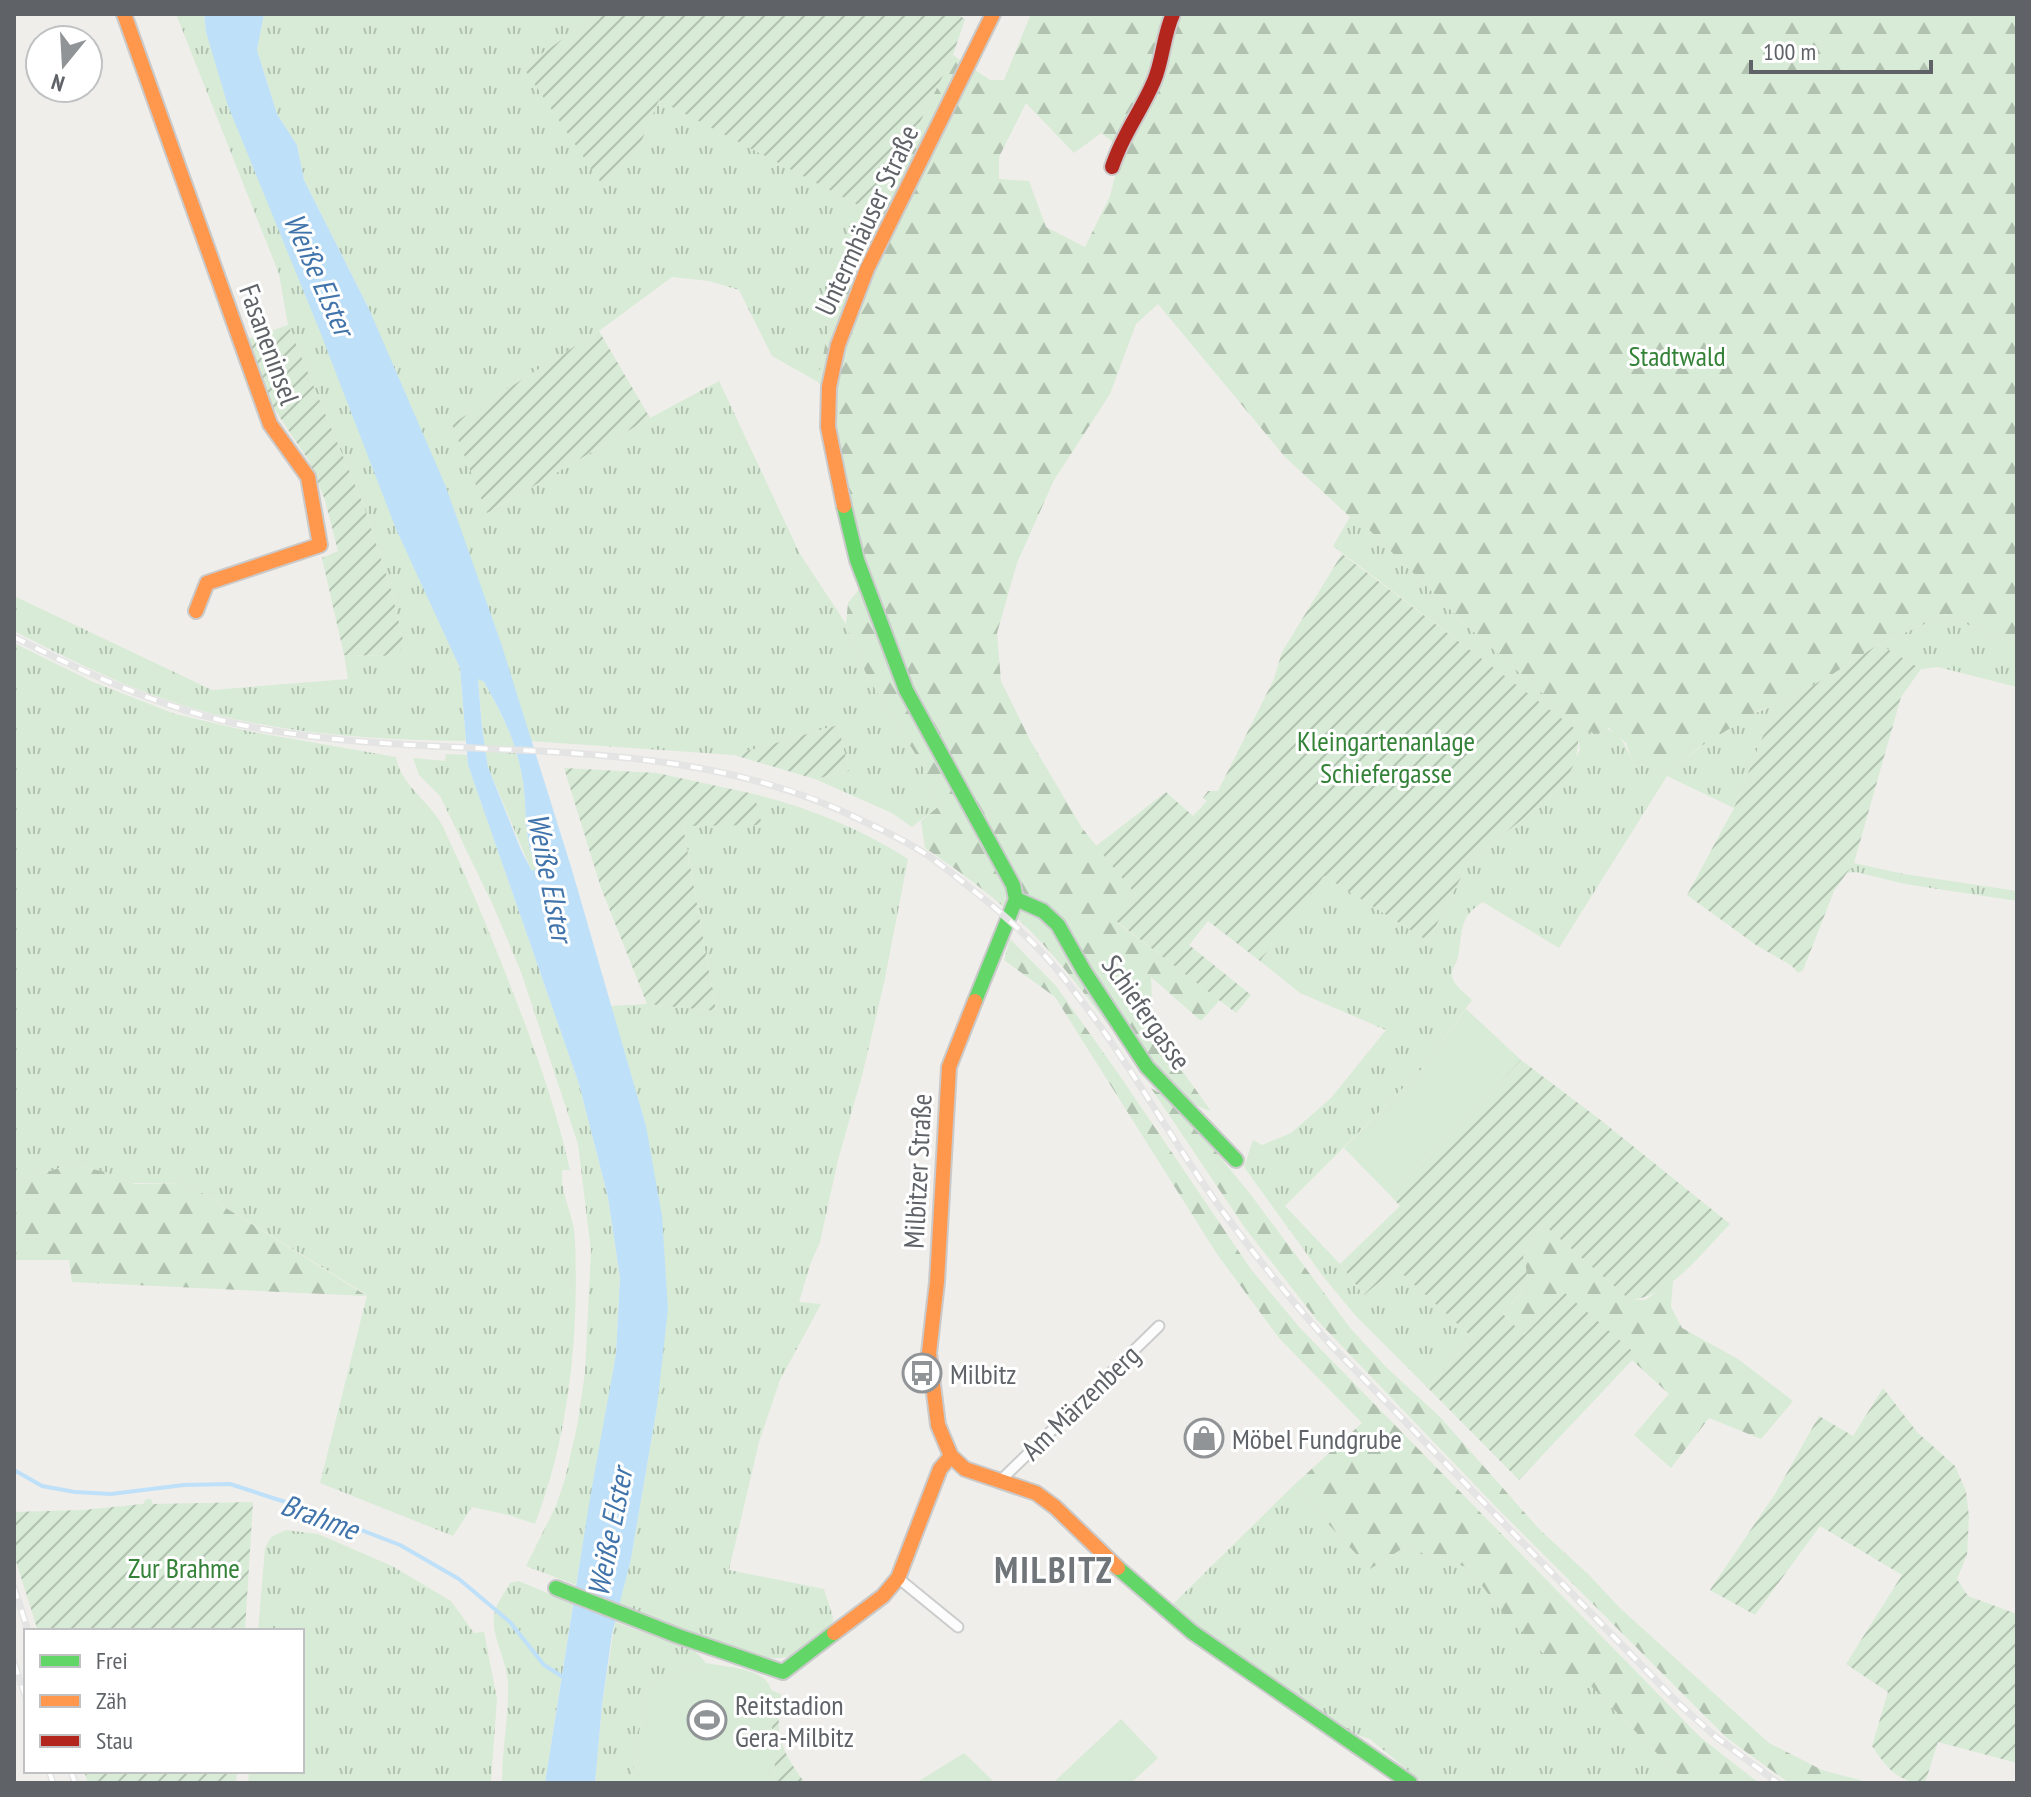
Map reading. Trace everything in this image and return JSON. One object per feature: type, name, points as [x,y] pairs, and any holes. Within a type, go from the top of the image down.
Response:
[{"type":"main road","name":"Fasaneninsel","points":[[124,14],[270,424],[308,477],[320,545],[207,583],[196,611]]},
{"type":"main road","name":"Untermhäuser Straße","points":[[993,14],[867,269],[838,345],[829,387],[828,427],[857,560],[906,690],[1013,885],[1016,899]]},
{"type":"main road","points":[[1112,167],[1120,141],[1154,81],[1173,14]]},
{"type":"main road","name":"Schiefergasse","points":[[1016,899],[1043,911],[1058,925],[1147,1067],[1236,1160]]},
{"type":"main road","name":"Milbitzer Straße","points":[[951,1456],[938,1425],[929,1353],[937,1282],[949,1067],[1016,899]]},
{"type":"main road","points":[[556,1588],[783,1672],[883,1596],[898,1578],[940,1469],[951,1456],[965,1469],[1036,1493],[1055,1507],[1134,1584],[1192,1632],[1410,1783]]},
{"type":"street","name":"Am Märzenberg","points":[[1002,1479],[1159,1326]]},
{"type":"street","points":[[898,1578],[958,1627]]},
{"type":"green space","points":[[176,14],[204,14],[206,32],[460,668],[466,741],[316,733],[205,712],[130,686],[14,631],[14,596],[212,690],[348,679],[344,655],[398,656],[403,640],[391,589],[363,504],[288,325],[279,274]]},
{"type":"green space","points":[[264,14],[598,14],[523,67],[641,142],[659,99],[875,214],[829,324],[818,382],[772,356],[739,290],[709,281],[672,277],[599,331],[457,421],[494,509],[719,381],[800,554],[846,624],[867,676],[921,763],[939,806],[912,827],[892,813],[815,779],[849,771],[838,725],[734,755],[530,741],[369,309],[304,180],[297,145],[277,114],[257,50]]},
{"type":"green space","points":[[598,14],[956,14],[965,19],[953,55],[875,214],[659,100],[641,142],[605,189],[523,67]]},
{"type":"green space","name":"Stadtwald","points":[[1031,14],[2017,14],[2017,645],[1945,615],[1879,644],[1833,674],[1775,706],[1760,710],[1698,748],[1667,775],[1632,760],[1626,743],[1609,728],[1596,734],[1581,728],[1464,623],[1357,518],[1350,517],[1285,457],[1158,304],[1136,324],[1110,394],[1054,480],[1017,563],[997,633],[1001,681],[1030,740],[1082,828],[1136,895],[1116,922],[1220,1000],[1201,1021],[1151,977],[1153,1030],[1211,1111],[1200,1107],[1169,1082],[1136,1040],[1120,1040],[1059,963],[1019,920],[974,882],[925,848],[921,821],[939,806],[921,763],[867,676],[846,624],[848,603],[868,578],[837,444],[836,405],[818,382],[829,324],[875,214],[953,55],[990,80],[1004,80]],"holes":[[[1026,103],[1074,153],[1101,133],[1122,149],[1110,196],[1085,247],[1046,227],[1029,181],[999,179],[999,157]]]},
{"type":"green space","points":[[288,325],[363,504],[391,589],[403,640],[399,656],[344,655],[322,558],[338,551],[325,500],[309,461],[269,401],[248,339]]},
{"type":"green space","points":[[599,331],[650,418],[487,513],[452,424]]},
{"type":"green space","points":[[1350,517],[1357,518],[1464,623],[1581,728],[1602,728],[1614,732],[1632,760],[1667,775],[1731,726],[1775,706],[1734,808],[1667,776],[1559,948],[1483,902],[1469,913],[1452,973],[1457,985],[1472,1000],[1422,1069],[1285,1206],[1340,1264],[1363,1294],[1395,1267],[1472,1337],[1427,1387],[1355,1315],[1244,1167],[1253,1140],[1262,1145],[1291,1133],[1331,1098],[1386,1030],[1300,993],[1260,961],[1323,875],[1428,941],[1469,862],[1556,792],[1580,750],[1577,731],[1333,546]]},
{"type":"green space","name":"Kleingartenanlage Schiefergasse","points":[[1342,554],[1578,731],[1576,756],[1571,771],[1556,792],[1469,862],[1428,941],[1324,876],[1260,961],[1208,921],[1189,945],[1251,995],[1236,1013],[1116,921],[1136,895],[1096,846],[1166,792],[1193,816],[1207,801],[1203,798],[1208,791],[1218,791],[1274,679],[1282,652]]},
{"type":"green space","points":[[1945,615],[2017,645],[2017,687],[1938,667],[1921,669],[1879,644]]},
{"type":"green space","points":[[14,643],[93,682],[175,714],[252,732],[396,757],[409,785],[438,818],[473,894],[521,1013],[548,1090],[570,1170],[562,1170],[562,1179],[575,1241],[573,1348],[564,1420],[547,1490],[535,1524],[472,1507],[453,1536],[320,1483],[367,1295],[186,1183],[132,1183],[72,1164],[14,1182]]},
{"type":"green space","points":[[1879,644],[1921,669],[1901,697],[1854,863],[1834,891],[1803,970],[1798,973],[1687,895],[1734,808],[1775,706]]},
{"type":"green space","points":[[478,678],[484,682],[497,706],[517,755],[529,845],[536,869],[532,872],[488,767]]},
{"type":"green space","points":[[838,725],[849,771],[815,779],[734,755]]},
{"type":"green space","points":[[446,754],[467,755],[579,1084],[608,1197],[620,1278],[616,1354],[576,1585],[526,1566],[556,1506],[565,1479],[585,1373],[591,1251],[578,1144],[521,972],[493,905],[440,796],[419,775],[413,758],[445,761]]},
{"type":"green space","points":[[564,768],[657,773],[754,794],[762,825],[683,826],[716,1011],[647,1004],[601,888]]},
{"type":"green space","points":[[754,794],[833,820],[908,859],[863,1072],[838,1160],[820,1242],[799,1302],[821,1304],[780,1380],[759,1442],[729,1570],[824,1589],[833,1617],[832,1629],[801,1651],[773,1658],[753,1656],[704,1642],[619,1605],[631,1559],[657,1407],[646,1126],[610,1006],[647,1004],[716,1011],[683,825],[761,825]]},
{"type":"green space","points":[[1854,863],[2017,891],[2017,901],[1905,884],[1856,872],[1845,873]]},
{"type":"green space","points":[[1010,939],[1056,986],[1250,1268],[1300,1328],[1700,1737],[1759,1783],[1692,1783],[1675,1772],[1592,1687],[1570,1681],[1500,1610],[1469,1568],[1405,1547],[1370,1569],[1293,1486],[1362,1423],[1279,1338],[1217,1254],[1055,997],[1004,960]]},
{"type":"green space","points":[[1466,1009],[1521,1060],[1390,1195],[1344,1148],[1422,1069]]},
{"type":"green space","points":[[1521,1060],[1730,1224],[1671,1283],[1657,1292],[1629,1299],[1543,1224],[1523,1256],[1526,1281],[1523,1288],[1503,1314],[1524,1335],[1565,1293],[1637,1355],[1519,1480],[1427,1387],[1472,1337],[1396,1268],[1364,1295],[1340,1264],[1400,1206],[1390,1195]]},
{"type":"green space","points":[[1151,1088],[1166,1097],[1198,1130],[1351,1329],[1386,1367],[1440,1417],[1539,1529],[1621,1609],[1769,1743],[1822,1770],[1871,1783],[1789,1783],[1727,1738],[1495,1506],[1317,1320],[1245,1228]]},
{"type":"green space","points":[[72,1164],[135,1184],[186,1183],[367,1296],[72,1282],[69,1260],[14,1260],[14,1182]]},
{"type":"green space","points":[[1543,1224],[1629,1299],[1645,1300],[1673,1281],[1671,1307],[1682,1328],[1738,1359],[1793,1401],[1761,1439],[1709,1418],[1671,1468],[1634,1435],[1669,1394],[1632,1360],[1637,1355],[1524,1336],[1503,1313],[1523,1288],[1526,1274],[1523,1256]]},
{"type":"green space","points":[[1883,1388],[1917,1432],[1955,1466],[1966,1491],[1969,1517],[1967,1555],[1957,1579],[1968,1596],[2017,1614],[2017,1763],[1938,1742],[1925,1783],[1900,1777],[1882,1761],[1872,1746],[1888,1692],[1846,1664],[1902,1575],[1820,1526],[1755,1615],[1710,1590],[1775,1494],[1819,1416],[1853,1436]]},
{"type":"green space","points":[[1293,1486],[1370,1569],[1405,1547],[1469,1568],[1500,1610],[1592,1687],[1675,1772],[1692,1783],[1423,1783],[1370,1739],[1351,1733],[1214,1641],[1171,1606]]},
{"type":"green space","name":"Zur Brahme","points":[[146,1499],[151,1499],[153,1504],[253,1502],[245,1629],[37,1629],[14,1555],[14,1512],[143,1504]]},
{"type":"green space","points":[[286,1530],[318,1534],[392,1566],[451,1601],[474,1633],[484,1632],[497,1699],[491,1783],[248,1783],[249,1773],[304,1773],[304,1629],[258,1629],[265,1548],[271,1537]]},
{"type":"green space","points":[[519,1581],[573,1604],[545,1783],[502,1783],[508,1683],[494,1617],[510,1583]]},
{"type":"green space","points":[[615,1622],[696,1652],[706,1663],[647,1685],[631,1783],[595,1783],[602,1705]]},
{"type":"green space","name":"Reitstadion Gera-Milbitz","points":[[706,1663],[754,1673],[778,1693],[772,1727],[776,1783],[631,1783],[647,1685]]},
{"type":"green space","points":[[778,1693],[781,1694],[781,1742],[805,1783],[776,1783],[772,1727]]},
{"type":"green space","points":[[1121,1719],[1158,1758],[1131,1783],[1053,1783]]},
{"type":"green space","name":"Reitstadion Gera-Milbitz","points":[[964,1753],[995,1783],[915,1783],[919,1781]]},
{"type":"green space","points":[[85,1773],[237,1773],[236,1783],[88,1783]]},
{"type":"water","name":"Weiße Elster","points":[[204,14],[264,14],[257,50],[277,114],[297,145],[304,180],[369,309],[446,487],[501,643],[572,870],[646,1126],[662,1216],[668,1309],[657,1407],[631,1559],[612,1634],[595,1783],[545,1783],[616,1354],[620,1278],[608,1197],[579,1084],[468,765],[460,668],[396,529],[228,106],[206,32]],"holes":[[[478,679],[484,682],[503,718],[517,755],[529,845],[536,869],[532,871],[488,767]]]},
{"type":"waterway","name":"Brahme","points":[[14,1470],[42,1486],[75,1492],[111,1494],[184,1485],[230,1484],[304,1508],[400,1545],[459,1579],[510,1622],[544,1665],[563,1677]]},
{"type":"railway","points":[[14,637],[137,693],[234,723],[343,740],[570,753],[645,760],[719,772],[792,791],[872,825],[925,854],[1002,914],[1049,960],[1118,1052],[1217,1203],[1263,1265],[1330,1344],[1678,1703],[1716,1737],[1778,1783]]},
{"type":"railway","points":[[14,1587],[27,1629]]},
{"type":"railway","points":[[14,1663],[24,1692]]},
{"type":"railway","points":[[50,1773],[53,1783]]},
{"type":"railway","points":[[72,1773],[75,1783]]},
{"type":"traffic: fast","points":[[844,506],[857,560],[906,690],[1013,885],[1016,899],[975,1001]]},
{"type":"traffic: fast","points":[[1016,899],[1043,911],[1058,925],[1147,1067],[1236,1160]]},
{"type":"traffic: fast","points":[[1118,1568],[1192,1632],[1410,1783]]},
{"type":"traffic: fast","points":[[556,1588],[678,1636],[783,1672],[834,1633]]},
{"type":"traffic: slow","points":[[124,14],[270,424],[308,477],[320,545],[207,583],[196,611]]},
{"type":"traffic: slow","points":[[844,506],[828,427],[829,387],[838,345],[867,269],[993,14]]},
{"type":"traffic: slow","points":[[975,1001],[949,1067],[937,1282],[929,1353],[938,1425],[951,1456],[965,1469],[1036,1493],[1055,1507],[1118,1568]]},
{"type":"traffic: slow","points":[[834,1633],[883,1596],[898,1578],[940,1469],[951,1456]]},
{"type":"traffic: jam","points":[[1112,167],[1154,81],[1173,14]]},
{"type":"place","name":"Milbitz","points":[[922,1373]]},
{"type":"place","name":"Möbel Fundgrube","points":[[1204,1438]]},
{"type":"place","name":"Reitstadion Gera-Milbitz","points":[[707,1720]]},
{"type":"district","name":"MILBITZ","points":[[1054,1569]]}]
